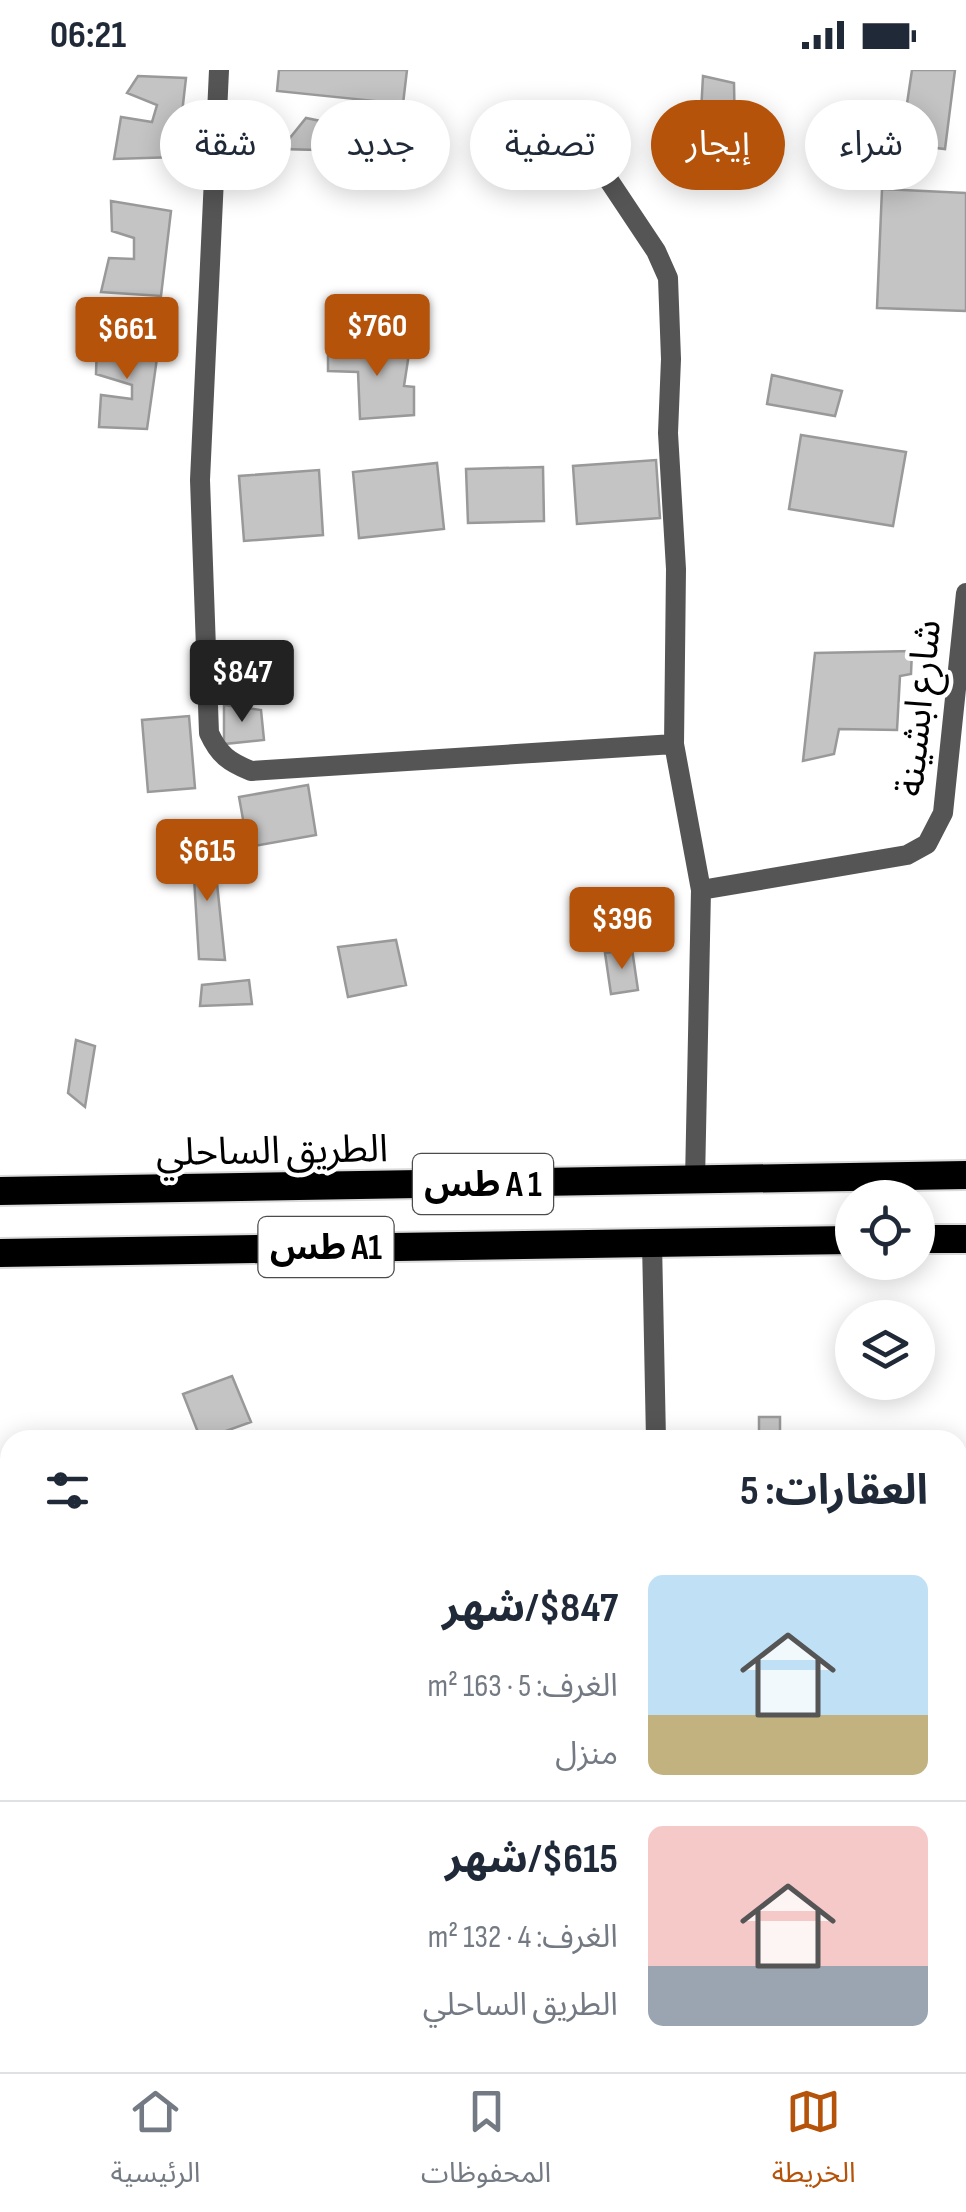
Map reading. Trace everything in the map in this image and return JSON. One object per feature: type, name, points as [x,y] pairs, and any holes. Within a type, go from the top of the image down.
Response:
[{"type":"highway","name":"الطريق الساحلي","points":[[0,1192],[966,1175]]},
{"type":"highway","points":[[935,1239],[966,1238]]},
{"type":"highway","points":[[652,1242],[835,1240]]},
{"type":"highway","name":"طس A1","points":[[0,1253],[652,1242]]},
{"type":"street","points":[[219,70],[200,480],[210,732],[217,750],[230,762],[251,770],[674,744]]},
{"type":"street","points":[[615,190],[656,251],[668,278],[668,434],[676,569],[674,744],[701,890],[695,1181]]},
{"type":"street","name":"شارع ابشينة","points":[[701,890],[907,855],[927,844],[943,813],[966,593]]},
{"type":"street","points":[[652,1242],[656,1430]]},
{"type":"building","points":[[279,70],[407,70],[403,100],[277,91]]},
{"type":"building","points":[[912,70],[955,70],[945,149],[938,148],[938,100],[908,100]]},
{"type":"building","points":[[138,76],[186,78],[183,100],[160,100],[160,158],[114,159],[121,117],[152,122],[157,105],[127,93]]},
{"type":"building","points":[[703,76],[734,83],[734,100],[702,100]]},
{"type":"building","points":[[306,118],[311,119],[311,150],[291,149],[291,137]]},
{"type":"building","points":[[882,190],[966,193],[966,311],[877,308]]},
{"type":"building","points":[[111,201],[171,211],[161,296],[101,292],[109,258],[134,259],[134,238],[112,231]]},
{"type":"building","points":[[97,341],[159,344],[147,429],[99,427],[101,395],[132,399],[132,385],[96,374]]},
{"type":"building","points":[[328,347],[410,347],[404,386],[414,387],[414,415],[360,419],[358,372],[328,371]]},
{"type":"building","points":[[772,375],[842,391],[835,416],[767,404]]},
{"type":"building","points":[[801,435],[906,452],[893,526],[789,509]]},
{"type":"building","points":[[656,460],[660,518],[577,524],[573,466]]},
{"type":"building","points":[[437,463],[444,529],[359,538],[353,472]]},
{"type":"building","points":[[543,467],[544,521],[468,523],[466,469]]},
{"type":"building","points":[[319,470],[323,535],[244,541],[239,476]]},
{"type":"building","points":[[912,651],[911,674],[900,676],[897,730],[839,729],[834,754],[803,761],[815,653]]},
{"type":"building","points":[[224,705],[261,710],[264,740],[224,744]]},
{"type":"building","points":[[189,716],[195,788],[148,792],[142,720]]},
{"type":"building","points":[[308,785],[316,835],[248,847],[239,797]]},
{"type":"building","points":[[192,845],[213,845],[225,960],[199,959]]},
{"type":"building","points":[[396,940],[406,985],[348,997],[338,947]]},
{"type":"building","points":[[632,949],[638,990],[611,994],[605,953]]},
{"type":"building","points":[[249,980],[252,1004],[200,1006],[202,985]]},
{"type":"building","points":[[76,1040],[95,1046],[85,1107],[68,1093]]},
{"type":"building","points":[[232,1376],[251,1422],[229,1430],[197,1430],[183,1394]]},
{"type":"building","points":[[759,1417],[780,1417],[780,1430],[759,1430]]}]
